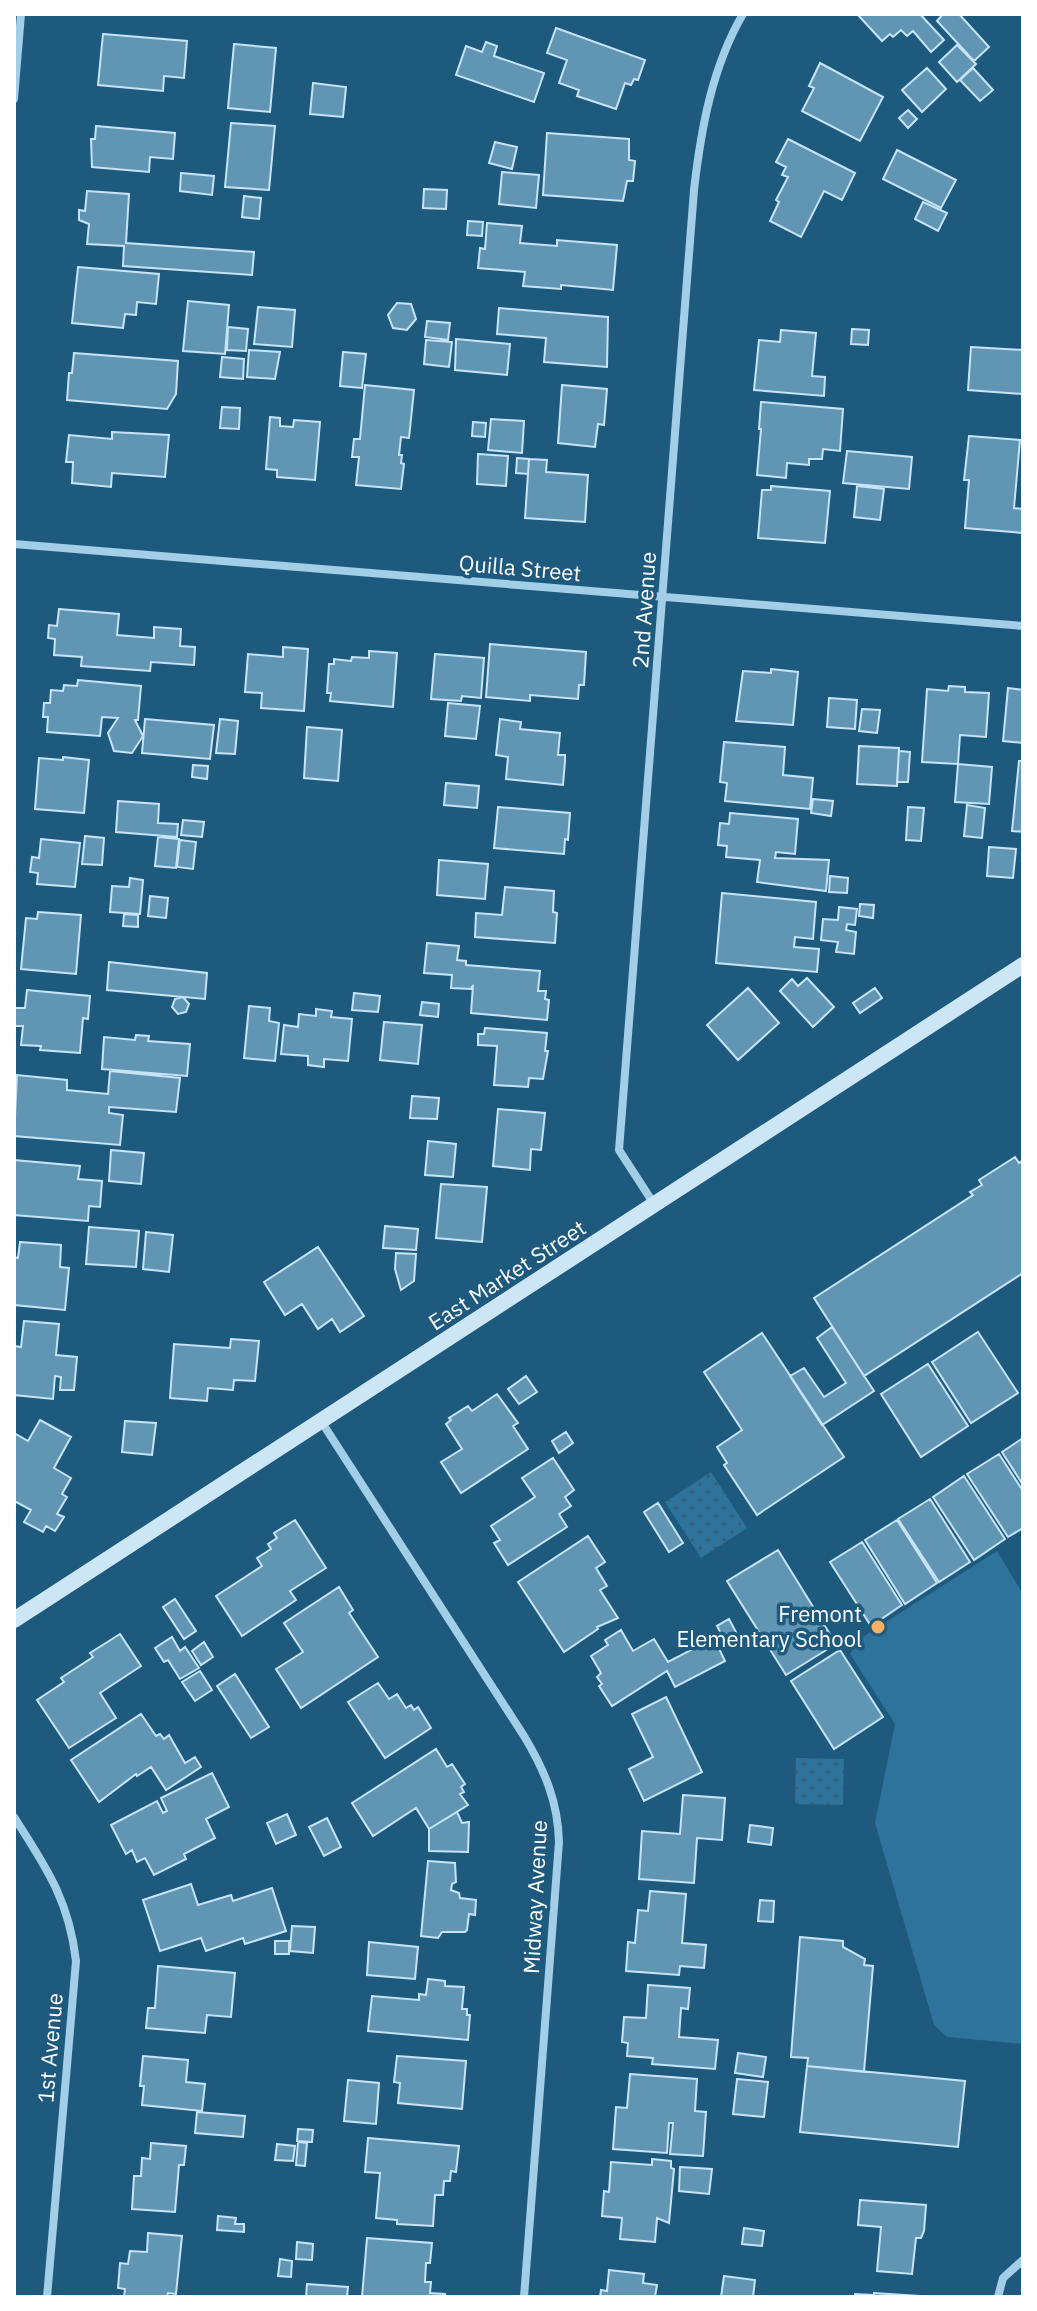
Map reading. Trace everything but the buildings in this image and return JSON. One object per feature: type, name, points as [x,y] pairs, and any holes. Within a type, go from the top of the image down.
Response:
[{"type":"main road","name":"East Market Street","points":[[14,1620],[1023,965]]},
{"type":"street","points":[[14,99],[21,14]]},
{"type":"street","name":"2nd Avenue","points":[[655,1206],[619,1150],[698,154],[713,84],[743,14]]},
{"type":"street","name":"Quilla Street","points":[[14,544],[1023,626]]},
{"type":"street","name":"Midway Avenue","points":[[321,1421],[532,1749],[546,1776],[556,1806],[559,1842],[524,2297]]},
{"type":"street","name":"1st Avenue","points":[[14,1817],[61,1897],[68,1916],[76,1961],[47,2297]]},
{"type":"street","points":[[998,2297],[1003,2278],[1023,2260]]},
{"type":"shaded area","points":[[711,1472],[747,1528],[701,1558],[665,1502]]},
{"type":"shaded area","points":[[997,1551],[1023,1594],[1023,2044],[947,2037],[934,2025],[875,1823],[895,1724],[850,1654],[861,1638]]},
{"type":"shaded area","points":[[796,1758],[844,1759],[843,1805],[795,1804]]},
{"type":"place","name":"Fremont Elementary School","points":[[878,1627]]}]
